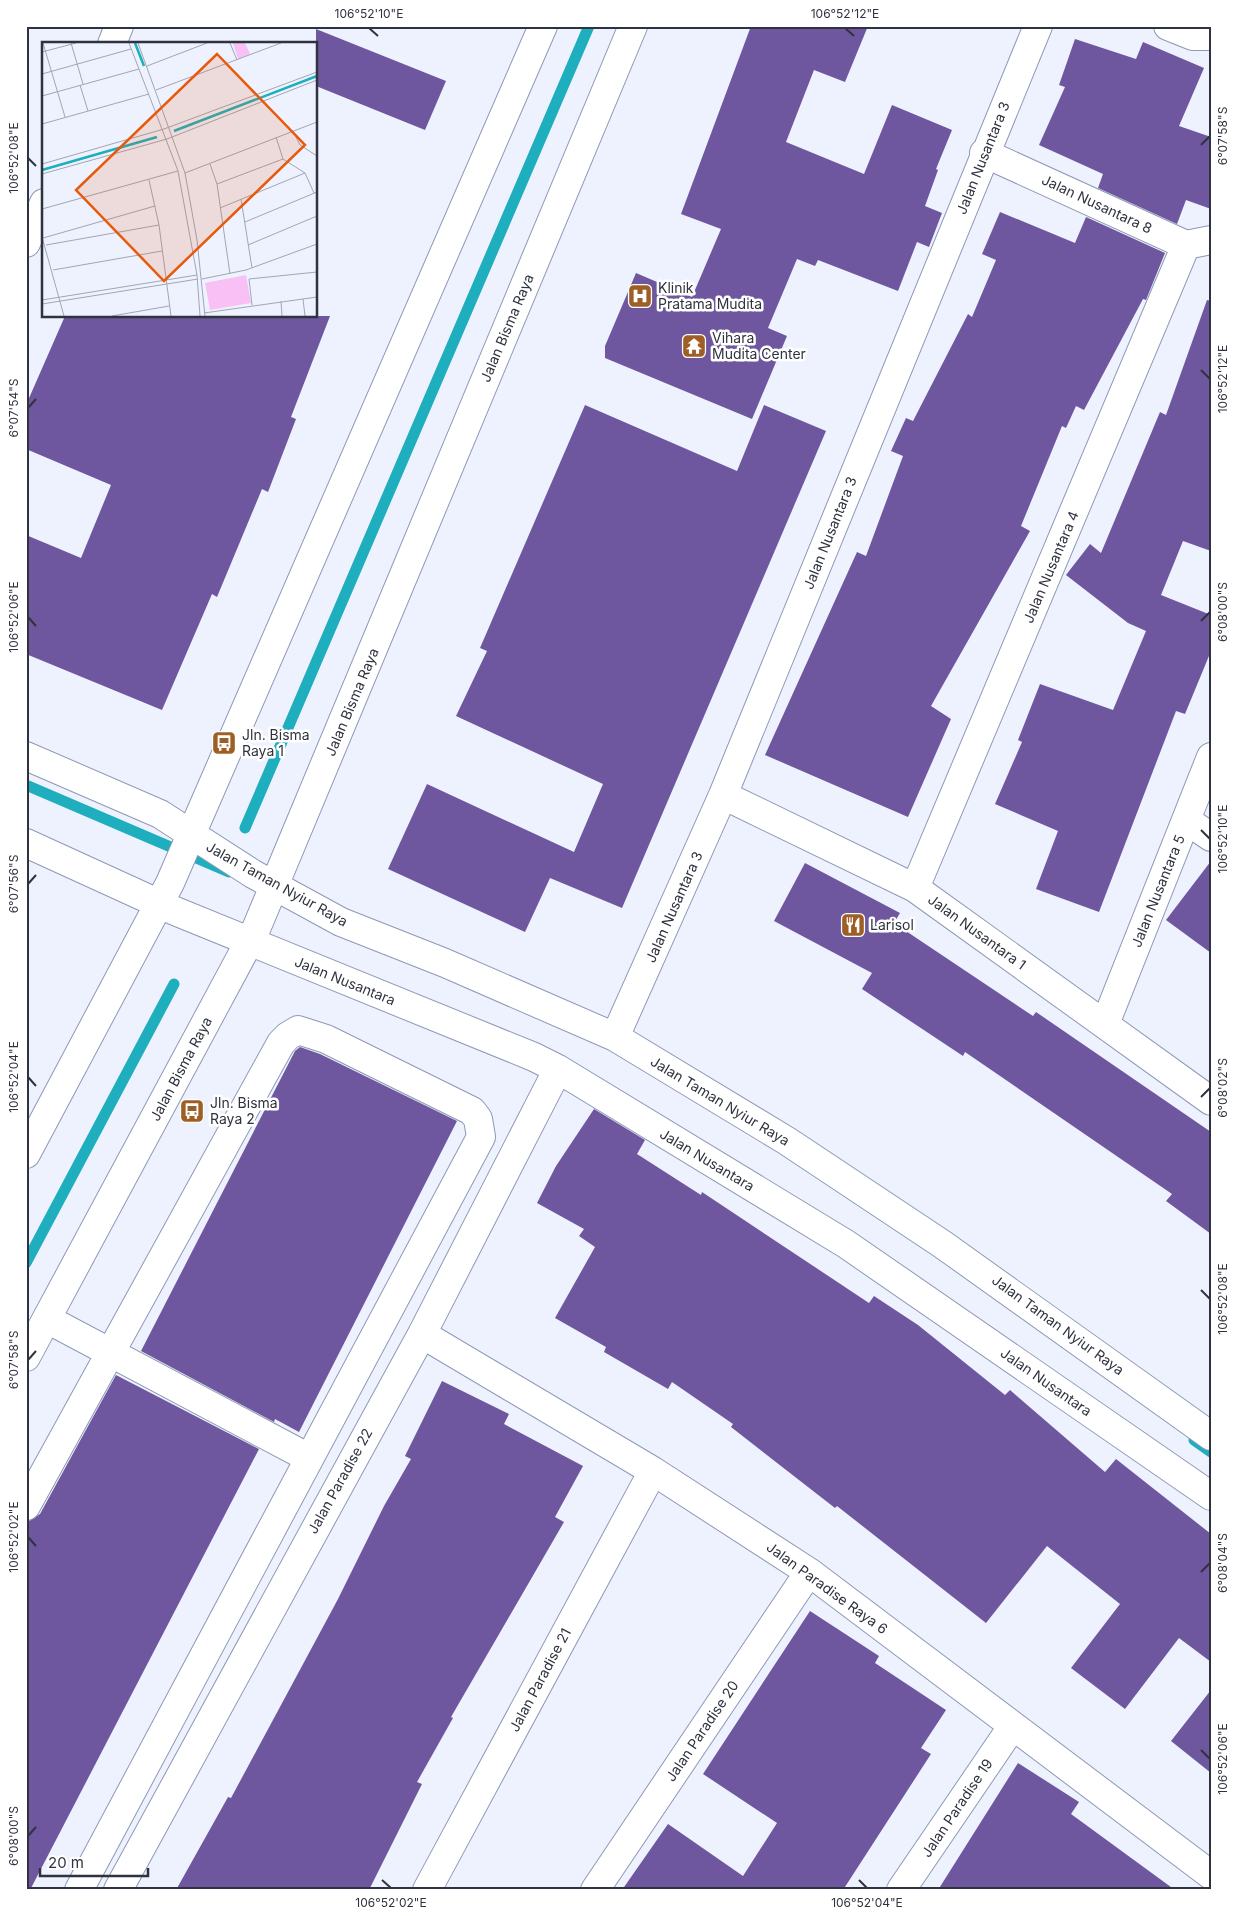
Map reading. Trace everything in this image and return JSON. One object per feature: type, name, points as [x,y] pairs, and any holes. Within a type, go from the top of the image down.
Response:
[{"type":"street","points":[[113,42],[119,26]]},
{"type":"street","points":[[26,1154],[165,893],[189,842],[542,26]]},
{"type":"street","name":"Jalan Bisma Raya","points":[[26,1357],[253,935],[633,26]]},
{"type":"street","name":"Jalan Nusantara 3","points":[[615,1037],[723,796],[984,153],[1038,26]]},
{"type":"street","points":[[1168,26],[1193,36],[1211,36]]},
{"type":"street","name":"Jalan Nusantara 8","points":[[984,153],[1198,243]]},
{"type":"street","points":[[26,243],[42,207]]},
{"type":"street","name":"Jalan Nusantara 4","points":[[915,888],[1198,243]]},
{"type":"street","name":"Jalan Taman Nyiur Raya","points":[[26,756],[160,814],[189,842],[341,922],[445,963],[615,1037],[786,1141],[942,1244],[1211,1436]]},
{"type":"street","name":"Jalan Nusantara 5","points":[[1105,1024],[1211,757]]},
{"type":"street","name":"Jalan Nusantara 1","points":[[723,796],[915,888],[1211,1101]]},
{"type":"street","points":[[1186,820],[1211,837]]},
{"type":"street","name":"Jalan Nusantara","points":[[26,843],[165,893],[253,935],[558,1069],[846,1244],[1211,1496]]},
{"type":"street","points":[[26,1506],[112,1353],[281,1043],[288,1036],[298,1030],[326,1039],[472,1111],[478,1119],[481,1137],[79,1890]]},
{"type":"street","name":"Jalan Paradise 22","points":[[118,1890],[422,1334],[558,1069]]},
{"type":"street","points":[[47,1319],[310,1458]]},
{"type":"street","name":"Jalan Paradise Raya 6","points":[[422,1334],[653,1471],[809,1572],[1012,1727],[1211,1875]]},
{"type":"street","name":"Jalan Paradise 21","points":[[427,1890],[653,1471]]},
{"type":"street","name":"Jalan Paradise 20","points":[[594,1890],[809,1572]]},
{"type":"street","name":"Jalan Paradise 19","points":[[901,1890],[1012,1727]]},
{"type":"building","points":[[751,26],[868,26],[845,82],[814,70],[786,142],[864,174],[892,105],[952,130],[936,169],[938,170],[925,206],[942,213],[929,247],[917,242],[898,291],[818,260],[815,266],[797,259],[768,328],[787,336],[752,419],[605,358],[605,346],[636,273],[692,297],[721,229],[681,214]]},
{"type":"building","points":[[316,29],[446,81],[425,130],[318,87],[318,42],[316,42]]},
{"type":"building","points":[[1075,39],[1136,59],[1143,42],[1204,68],[1179,126],[1211,137],[1211,209],[1186,200],[1177,224],[1098,188],[1103,174],[1039,145],[1065,87],[1059,85]]},
{"type":"building","points":[[1000,212],[1075,243],[1086,217],[1165,253],[1146,300],[1143,299],[1084,410],[1076,406],[1066,428],[1062,426],[1021,526],[1030,531],[931,706],[951,719],[908,817],[765,755],[857,552],[866,556],[903,456],[891,451],[906,418],[913,421],[968,314],[972,317],[996,260],[982,254]]},
{"type":"building","points":[[1207,300],[1211,301],[1211,551],[1183,541],[1161,595],[1211,615],[1211,651],[1185,714],[1176,711],[1099,912],[1036,889],[1058,831],[995,804],[1022,742],[1018,740],[1040,684],[1113,710],[1146,631],[1128,623],[1066,575],[1090,544],[1101,553],[1160,412],[1166,415]]},
{"type":"building","points":[[318,316],[330,316],[291,417],[296,419],[268,492],[262,489],[217,597],[212,594],[162,710],[26,654],[26,535],[81,558],[111,485],[26,449],[26,405],[64,318],[318,318]]},
{"type":"building","points":[[585,405],[737,471],[764,405],[826,431],[622,908],[550,878],[525,932],[388,869],[427,784],[574,852],[603,784],[456,716],[487,651],[480,648]]},
{"type":"building","points":[[1211,861],[1211,953],[1166,920]]},
{"type":"building","points":[[805,863],[900,913],[894,923],[1033,1016],[1036,1012],[1211,1132],[1211,1234],[1166,1201],[1172,1194],[965,1052],[963,1056],[862,989],[872,973],[774,921]]},
{"type":"building","points":[[300,1047],[320,1054],[457,1121],[299,1432],[275,1419],[274,1422],[141,1351],[295,1051]]},
{"type":"building","points":[[594,1109],[645,1140],[637,1154],[701,1195],[702,1192],[869,1303],[874,1296],[918,1325],[1005,1395],[1010,1390],[1105,1472],[1116,1459],[1211,1534],[1211,1662],[1179,1638],[1125,1709],[1071,1668],[1120,1604],[1047,1546],[986,1623],[837,1506],[835,1508],[731,1427],[733,1424],[672,1382],[668,1389],[604,1352],[606,1347],[555,1318],[595,1247],[579,1236],[584,1229],[537,1203],[556,1166]]},
{"type":"building","points":[[116,1375],[259,1449],[30,1890],[26,1890],[26,1523],[40,1514]]},
{"type":"building","points":[[442,1381],[509,1414],[504,1424],[583,1466],[555,1517],[564,1522],[451,1717],[453,1718],[417,1782],[422,1784],[369,1890],[176,1890],[228,1797],[231,1798],[338,1599],[384,1506],[411,1459],[405,1456]]},
{"type":"building","points":[[810,1611],[879,1656],[875,1663],[946,1710],[921,1748],[931,1754],[843,1890],[622,1890],[668,1824],[743,1876],[777,1823],[703,1774]]},
{"type":"building","points":[[1211,1690],[1211,1773],[1171,1741]]},
{"type":"building","points":[[1018,1763],[1079,1802],[1071,1814],[1175,1890],[938,1890]]},
{"type":"waterway","points":[[245,828],[589,26]]},
{"type":"waterway","points":[[26,785],[229,872]]},
{"type":"waterway","points":[[26,1263],[174,984]]},
{"type":"waterway","points":[[1194,1440],[1211,1452]]},
{"type":"place","name":"Klinik Pratama Mudita","points":[[640,296]]},
{"type":"place","name":"Vihara Mudita Center","points":[[694,346]]},
{"type":"place","name":"Jln. Bisma Raya 1","points":[[224,743]]},
{"type":"place","name":"Larisol","points":[[853,925]]},
{"type":"place","name":"Jln. Bisma Raya 2","points":[[192,1111]]}]
